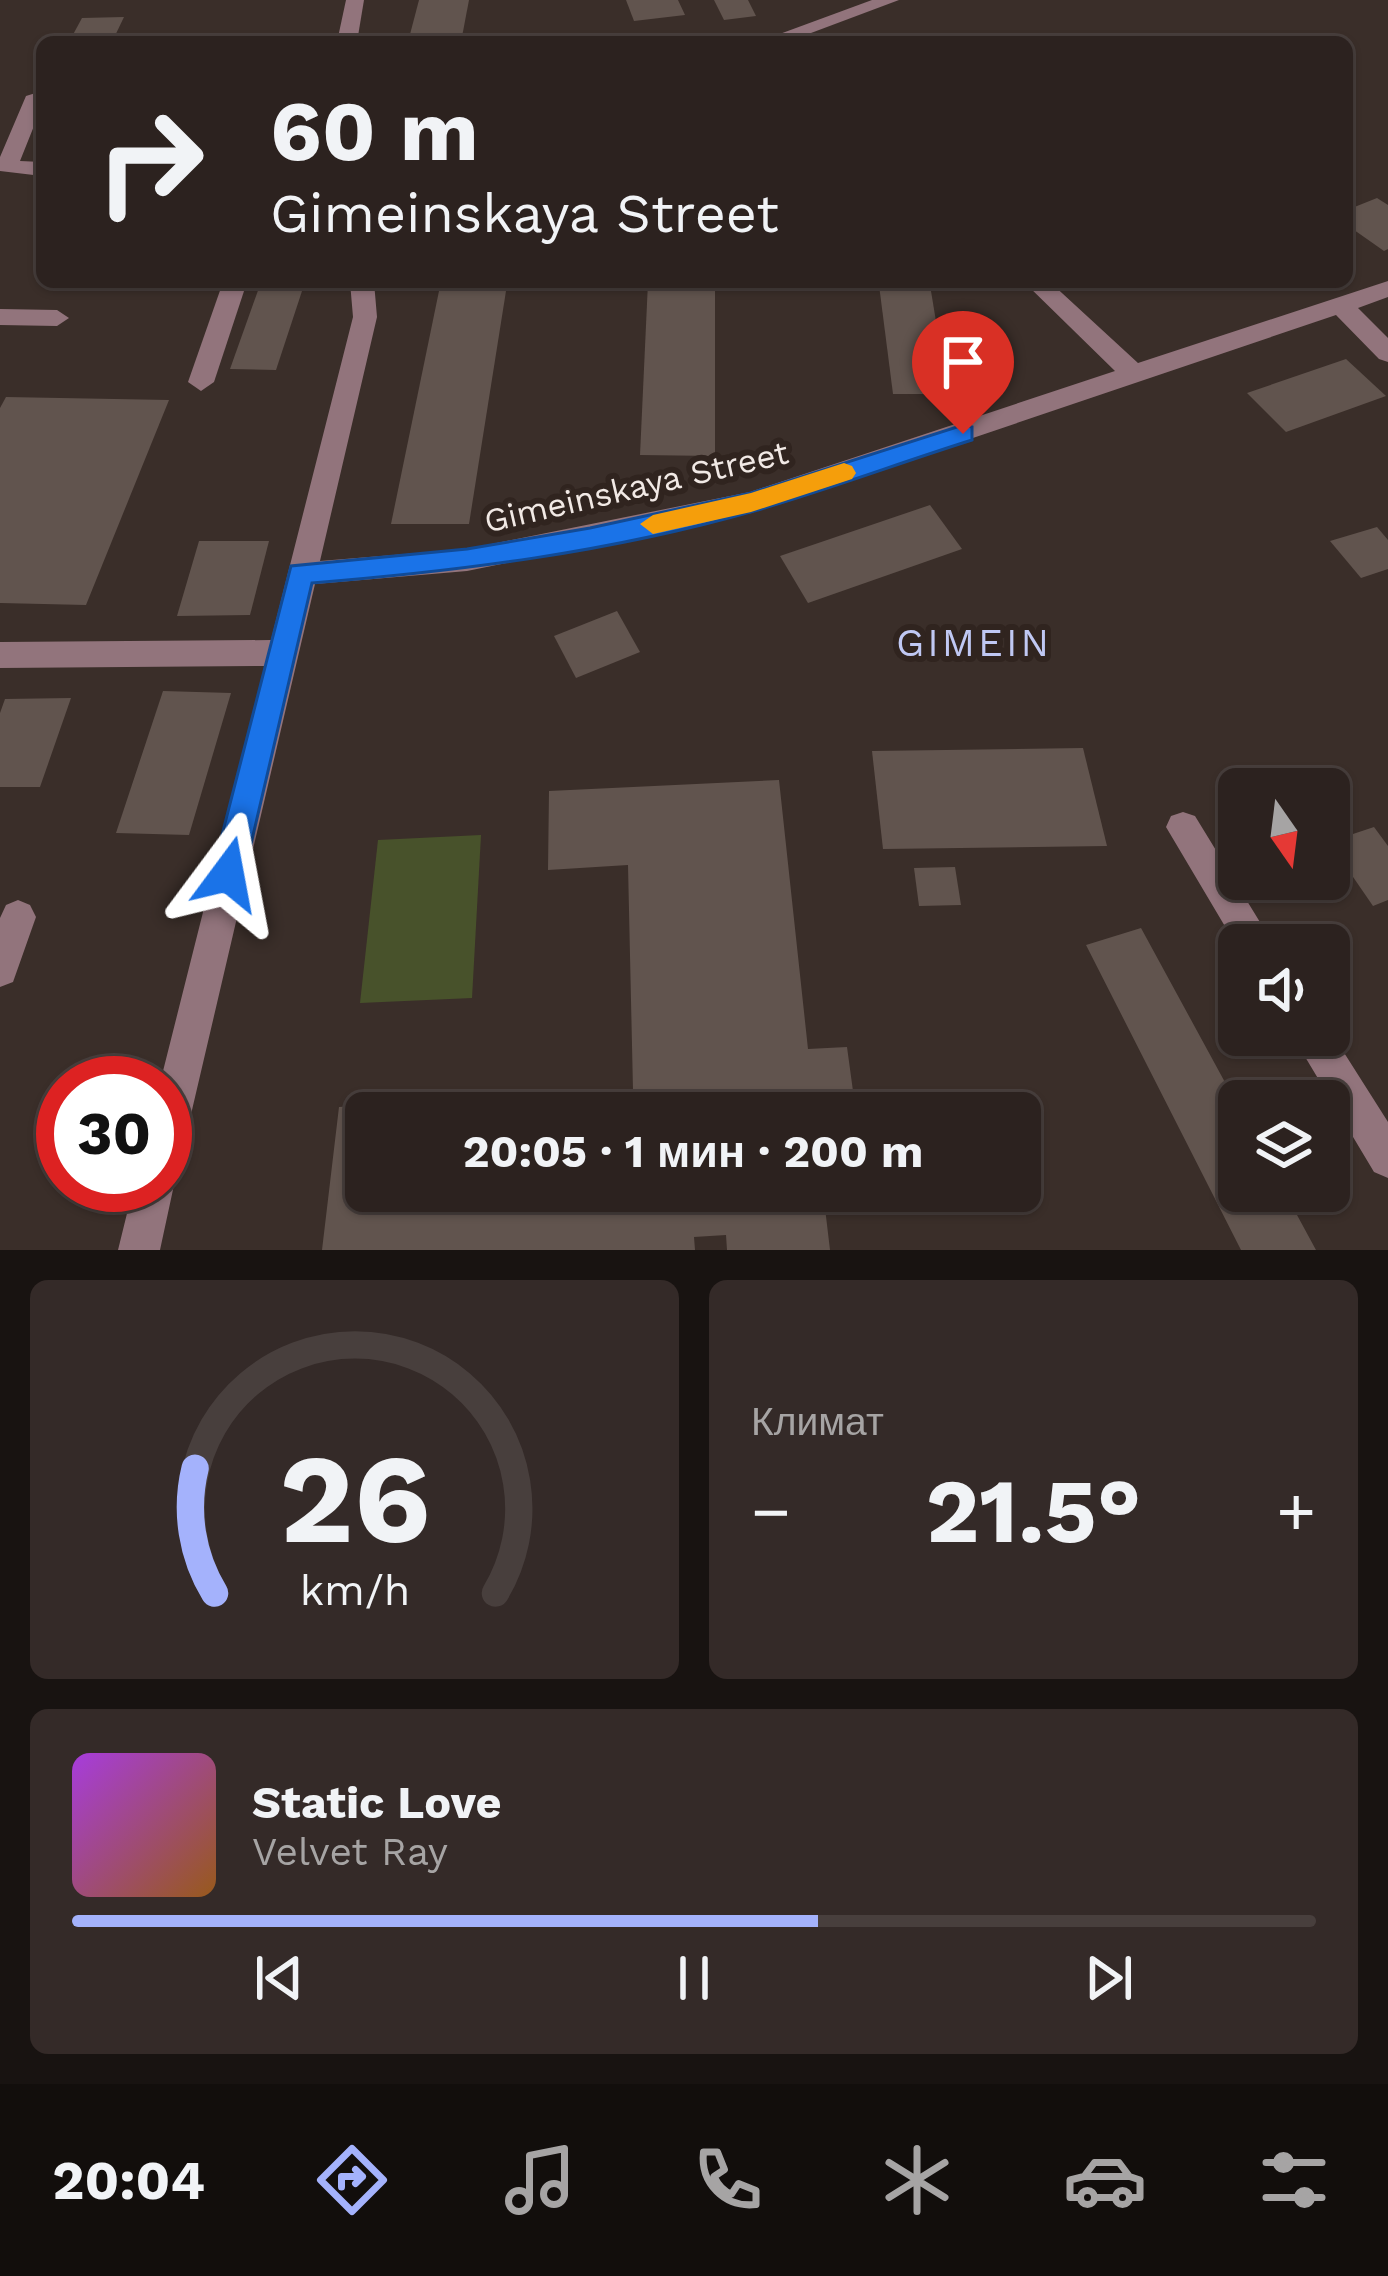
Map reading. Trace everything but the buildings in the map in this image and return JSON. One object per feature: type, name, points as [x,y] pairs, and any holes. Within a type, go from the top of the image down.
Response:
[{"type":"street","points":[[348,36],[355,0]]},
{"type":"street","points":[[785,36],[890,0]]},
{"type":"street","points":[[36,96],[3,166],[36,169]]},
{"type":"street","points":[[201,382],[234,288]]},
{"type":"street","points":[[185,1056],[365,317],[363,288]]},
{"type":"street","points":[[1042,288],[1136,375]]},
{"type":"street","name":"Gimeinskaya Street","points":[[301,574],[467,560],[751,502],[1388,290]]},
{"type":"street","points":[[1341,305],[1388,353]]},
{"type":"street","points":[[0,317],[57,318]]},
{"type":"street","points":[[0,655],[280,653]]},
{"type":"street","points":[[1183,827],[1243,924]]},
{"type":"street","points":[[0,969],[17,916]]},
{"type":"street","points":[[1325,1056],[1388,1159]]},
{"type":"street","points":[[139,1250],[148,1212]]},
{"type":"green space","points":[[481,835],[472,998],[360,1003],[378,840]]},
{"type":"slow traffic","points":[[653,524],[751,502],[844,473]]},
{"type":"district","name":"GIMEIN","points":[[974,642]]},
{"type":"route","points":[[228,874],[301,574],[467,560],[590,538],[751,502],[963,434]]}]
